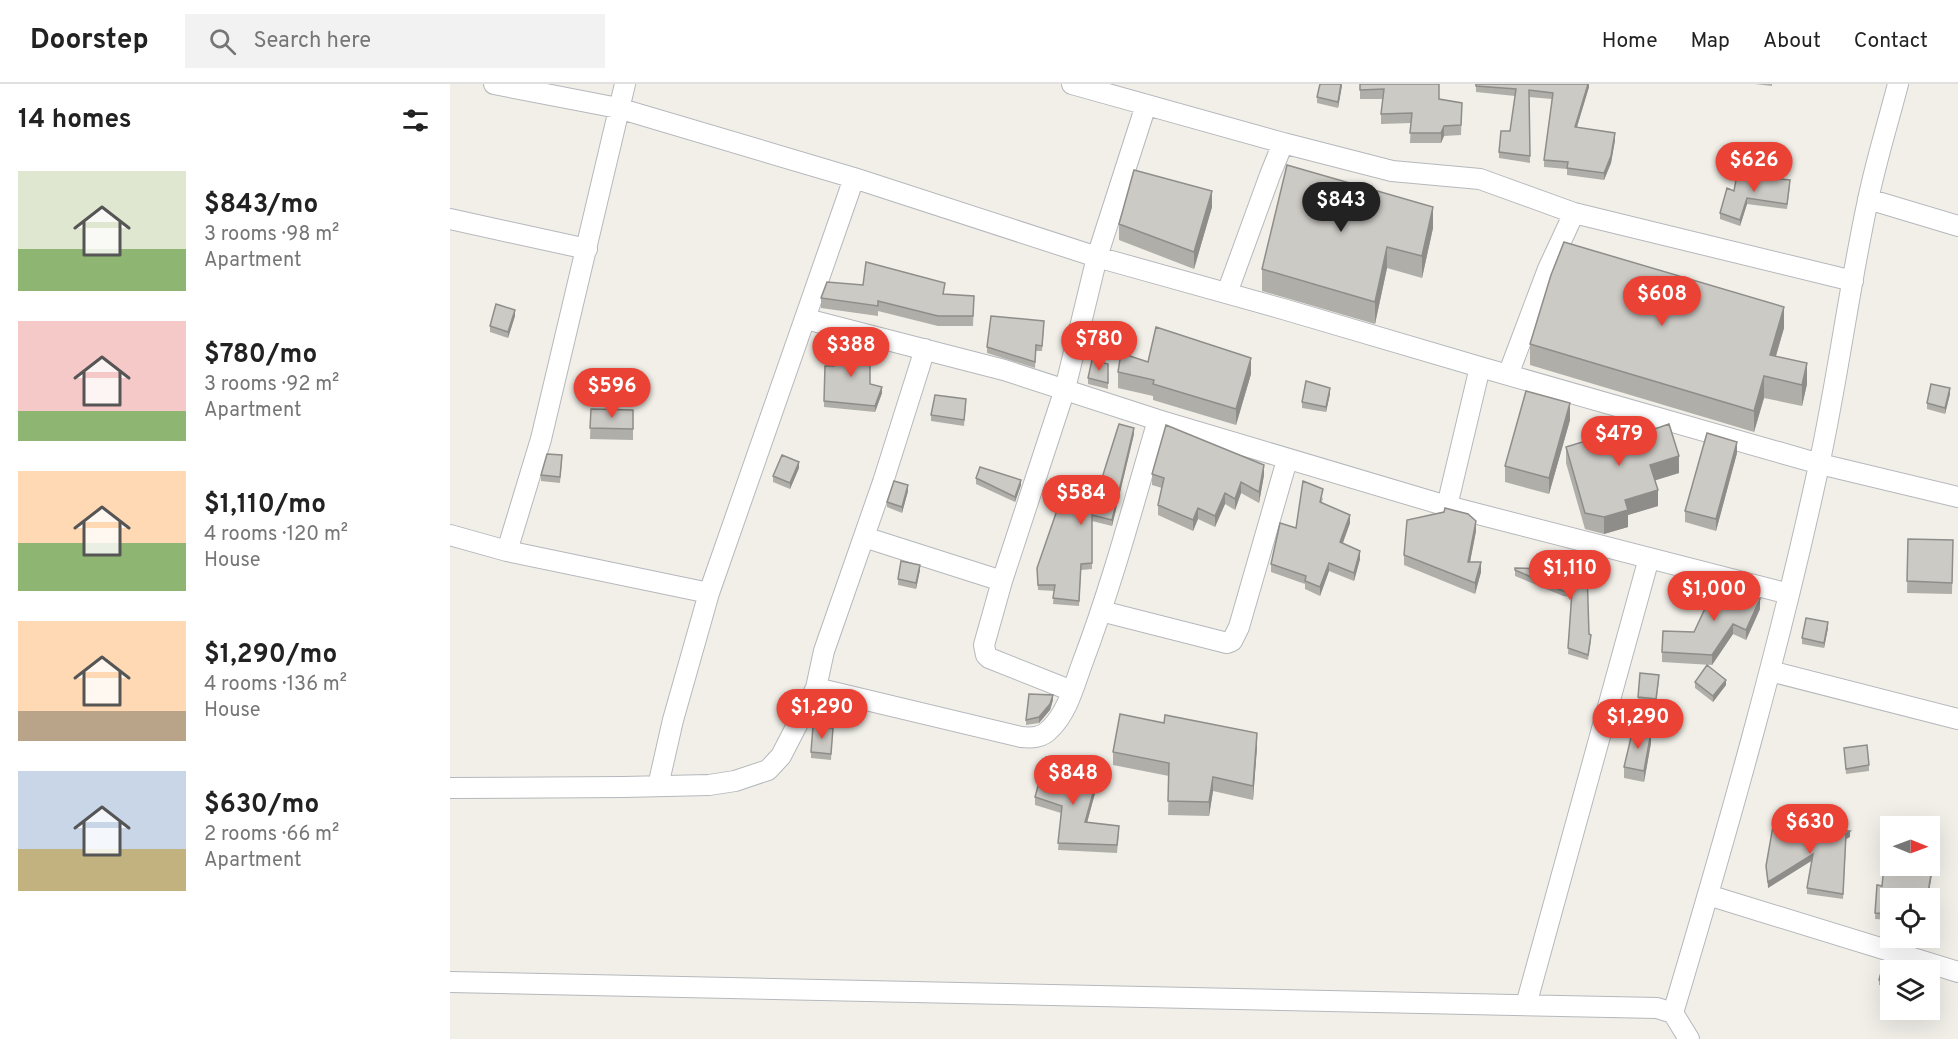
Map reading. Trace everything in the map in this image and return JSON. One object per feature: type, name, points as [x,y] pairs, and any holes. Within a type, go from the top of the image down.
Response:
[{"type":"street","points":[[494,84],[618,108],[854,178],[1097,257],[1820,464],[1957,493]]},
{"type":"street","points":[[507,551],[541,440],[618,108],[626,84]]},
{"type":"street","points":[[1072,84],[1381,168],[1459,176],[1490,182],[1574,213],[1853,281]]},
{"type":"street","points":[[1673,1013],[1708,895],[1789,594],[1820,464],[1868,199],[1898,84]]},
{"type":"street","points":[[1072,691],[989,658],[984,645],[1002,581],[1065,389],[1097,257],[1146,105]]},
{"type":"street","points":[[1227,293],[1269,175],[1283,143]]},
{"type":"street","points":[[658,786],[673,720],[709,593],[854,178]]},
{"type":"street","points":[[1868,199],[1958,226]]},
{"type":"street","points":[[1508,375],[1548,269],[1574,213]]},
{"type":"street","points":[[450,219],[587,249]]},
{"type":"street","points":[[806,319],[925,349],[1065,389],[1287,460],[1447,506],[1789,594]]},
{"type":"street","points":[[450,788],[709,785],[735,782],[768,770],[781,756],[816,687],[824,651],[925,349]]},
{"type":"street","points":[[1447,506],[1480,367]]},
{"type":"street","points":[[816,687],[1021,737],[1033,738],[1049,731],[1059,718],[1072,691],[1101,611],[1158,420]]},
{"type":"street","points":[[1101,611],[1227,643],[1232,642],[1239,627],[1287,460]]},
{"type":"street","points":[[450,535],[507,551],[709,593]]},
{"type":"street","points":[[864,537],[1002,581]]},
{"type":"street","points":[[1526,1005],[1649,558]]},
{"type":"street","points":[[1770,671],[1958,719]]},
{"type":"street","points":[[1708,895],[1958,972]]},
{"type":"street","points":[[450,982],[1657,1008],[1673,1013],[1689,1039]]},
{"type":"building","points":[[1320,84],[1341,84],[1338,102],[1317,97]]},
{"type":"building","points":[[1360,84],[1439,84],[1439,99],[1462,103],[1461,125],[1444,126],[1441,133],[1410,133],[1412,113],[1381,114],[1384,89],[1360,90]]},
{"type":"building","points":[[1476,84],[1588,84],[1575,127],[1615,133],[1611,156],[1604,173],[1567,168],[1568,162],[1544,160],[1553,93],[1529,90],[1530,156],[1499,152],[1501,131],[1510,131],[1516,89],[1476,86]]},
{"type":"building","points":[[1287,165],[1433,207],[1422,256],[1387,247],[1375,302],[1262,269]]},
{"type":"building","points":[[1134,170],[1212,191],[1194,252],[1119,224]]},
{"type":"building","points":[[1737,174],[1790,180],[1787,204],[1747,198],[1740,220],[1720,213],[1727,188],[1734,191]]},
{"type":"building","points":[[1564,242],[1784,307],[1770,355],[1807,363],[1802,385],[1764,376],[1754,411],[1530,344],[1551,275]]},
{"type":"building","points":[[866,262],[945,283],[943,294],[974,296],[973,316],[938,316],[878,301],[878,306],[821,298],[827,282],[863,285]]},
{"type":"building","points":[[496,304],[515,310],[508,332],[490,326]]},
{"type":"building","points":[[991,316],[1044,321],[1042,346],[1036,345],[1035,362],[987,347]]},
{"type":"building","points":[[1156,327],[1251,358],[1236,409],[1153,384],[1154,380],[1118,372],[1121,353],[1148,362]]},
{"type":"building","points":[[850,345],[870,348],[870,384],[882,387],[875,406],[824,401],[825,366],[834,366],[834,350]]},
{"type":"building","points":[[1092,360],[1108,364],[1108,383],[1088,378]]},
{"type":"building","points":[[1306,381],[1330,388],[1326,407],[1302,402]]},
{"type":"building","points":[[1931,384],[1950,388],[1945,408],[1927,403]]},
{"type":"building","points":[[1526,391],[1570,403],[1549,478],[1505,466]]},
{"type":"building","points":[[935,395],[966,399],[964,420],[931,415]]},
{"type":"building","points":[[591,409],[633,410],[633,429],[590,428]]},
{"type":"building","points":[[1119,424],[1134,428],[1112,520],[1092,515],[1092,563],[1081,564],[1079,601],[1053,598],[1055,585],[1038,585],[1037,568],[1063,493],[1091,502],[1091,513]]},
{"type":"building","points":[[1641,424],[1643,433],[1669,424],[1679,456],[1650,465],[1658,490],[1625,500],[1628,510],[1604,517],[1585,513],[1566,447]]},
{"type":"building","points":[[1166,425],[1264,465],[1259,492],[1241,482],[1235,499],[1225,493],[1215,516],[1198,508],[1193,520],[1158,505],[1164,478],[1152,474]]},
{"type":"building","points":[[1707,433],[1737,442],[1716,519],[1685,511]]},
{"type":"building","points":[[547,454],[562,455],[560,477],[541,475]]},
{"type":"building","points":[[782,455],[799,462],[790,483],[773,476]]},
{"type":"building","points":[[980,467],[1021,480],[1015,497],[976,478]]},
{"type":"building","points":[[894,481],[908,485],[902,507],[887,502]]},
{"type":"building","points":[[1303,481],[1323,489],[1320,502],[1350,515],[1340,542],[1360,551],[1354,573],[1329,563],[1320,587],[1305,581],[1306,576],[1271,564],[1280,523],[1296,528]]},
{"type":"building","points":[[1445,508],[1468,514],[1476,521],[1468,562],[1481,562],[1475,583],[1404,555],[1407,520],[1444,512]]},
{"type":"building","points":[[1908,539],[1953,540],[1952,583],[1907,581]]},
{"type":"building","points":[[901,561],[920,565],[916,583],[898,579]]},
{"type":"building","points":[[1515,568],[1587,570],[1589,634],[1591,635],[1588,655],[1568,648],[1572,592],[1563,591],[1515,570]]},
{"type":"building","points":[[1718,581],[1760,599],[1746,630],[1733,624],[1712,655],[1662,652],[1663,631],[1694,632]]},
{"type":"building","points":[[1806,618],[1828,622],[1824,643],[1802,638]]},
{"type":"building","points":[[1707,665],[1726,680],[1713,696],[1695,682]]},
{"type":"building","points":[[1640,673],[1659,675],[1656,699],[1638,697]]},
{"type":"building","points":[[1029,694],[1053,695],[1050,704],[1039,717],[1026,720]]},
{"type":"building","points":[[1120,714],[1164,723],[1165,715],[1257,733],[1253,786],[1213,777],[1209,802],[1168,801],[1169,763],[1113,752]]},
{"type":"building","points":[[813,726],[833,728],[831,754],[811,752]]},
{"type":"building","points":[[1633,729],[1651,732],[1644,771],[1624,767]]},
{"type":"building","points":[[1867,745],[1869,765],[1846,769],[1844,748]]},
{"type":"building","points":[[1046,757],[1056,760],[1095,786],[1085,822],[1119,826],[1117,845],[1058,843],[1062,806],[1035,797]]},
{"type":"building","points":[[1773,826],[1850,831],[1846,834],[1843,894],[1807,888],[1813,854],[1768,882],[1766,866]]},
{"type":"building","points":[[1883,876],[1931,876],[1929,888],[1880,888],[1880,913],[1875,913],[1877,885],[1882,886]]}]
